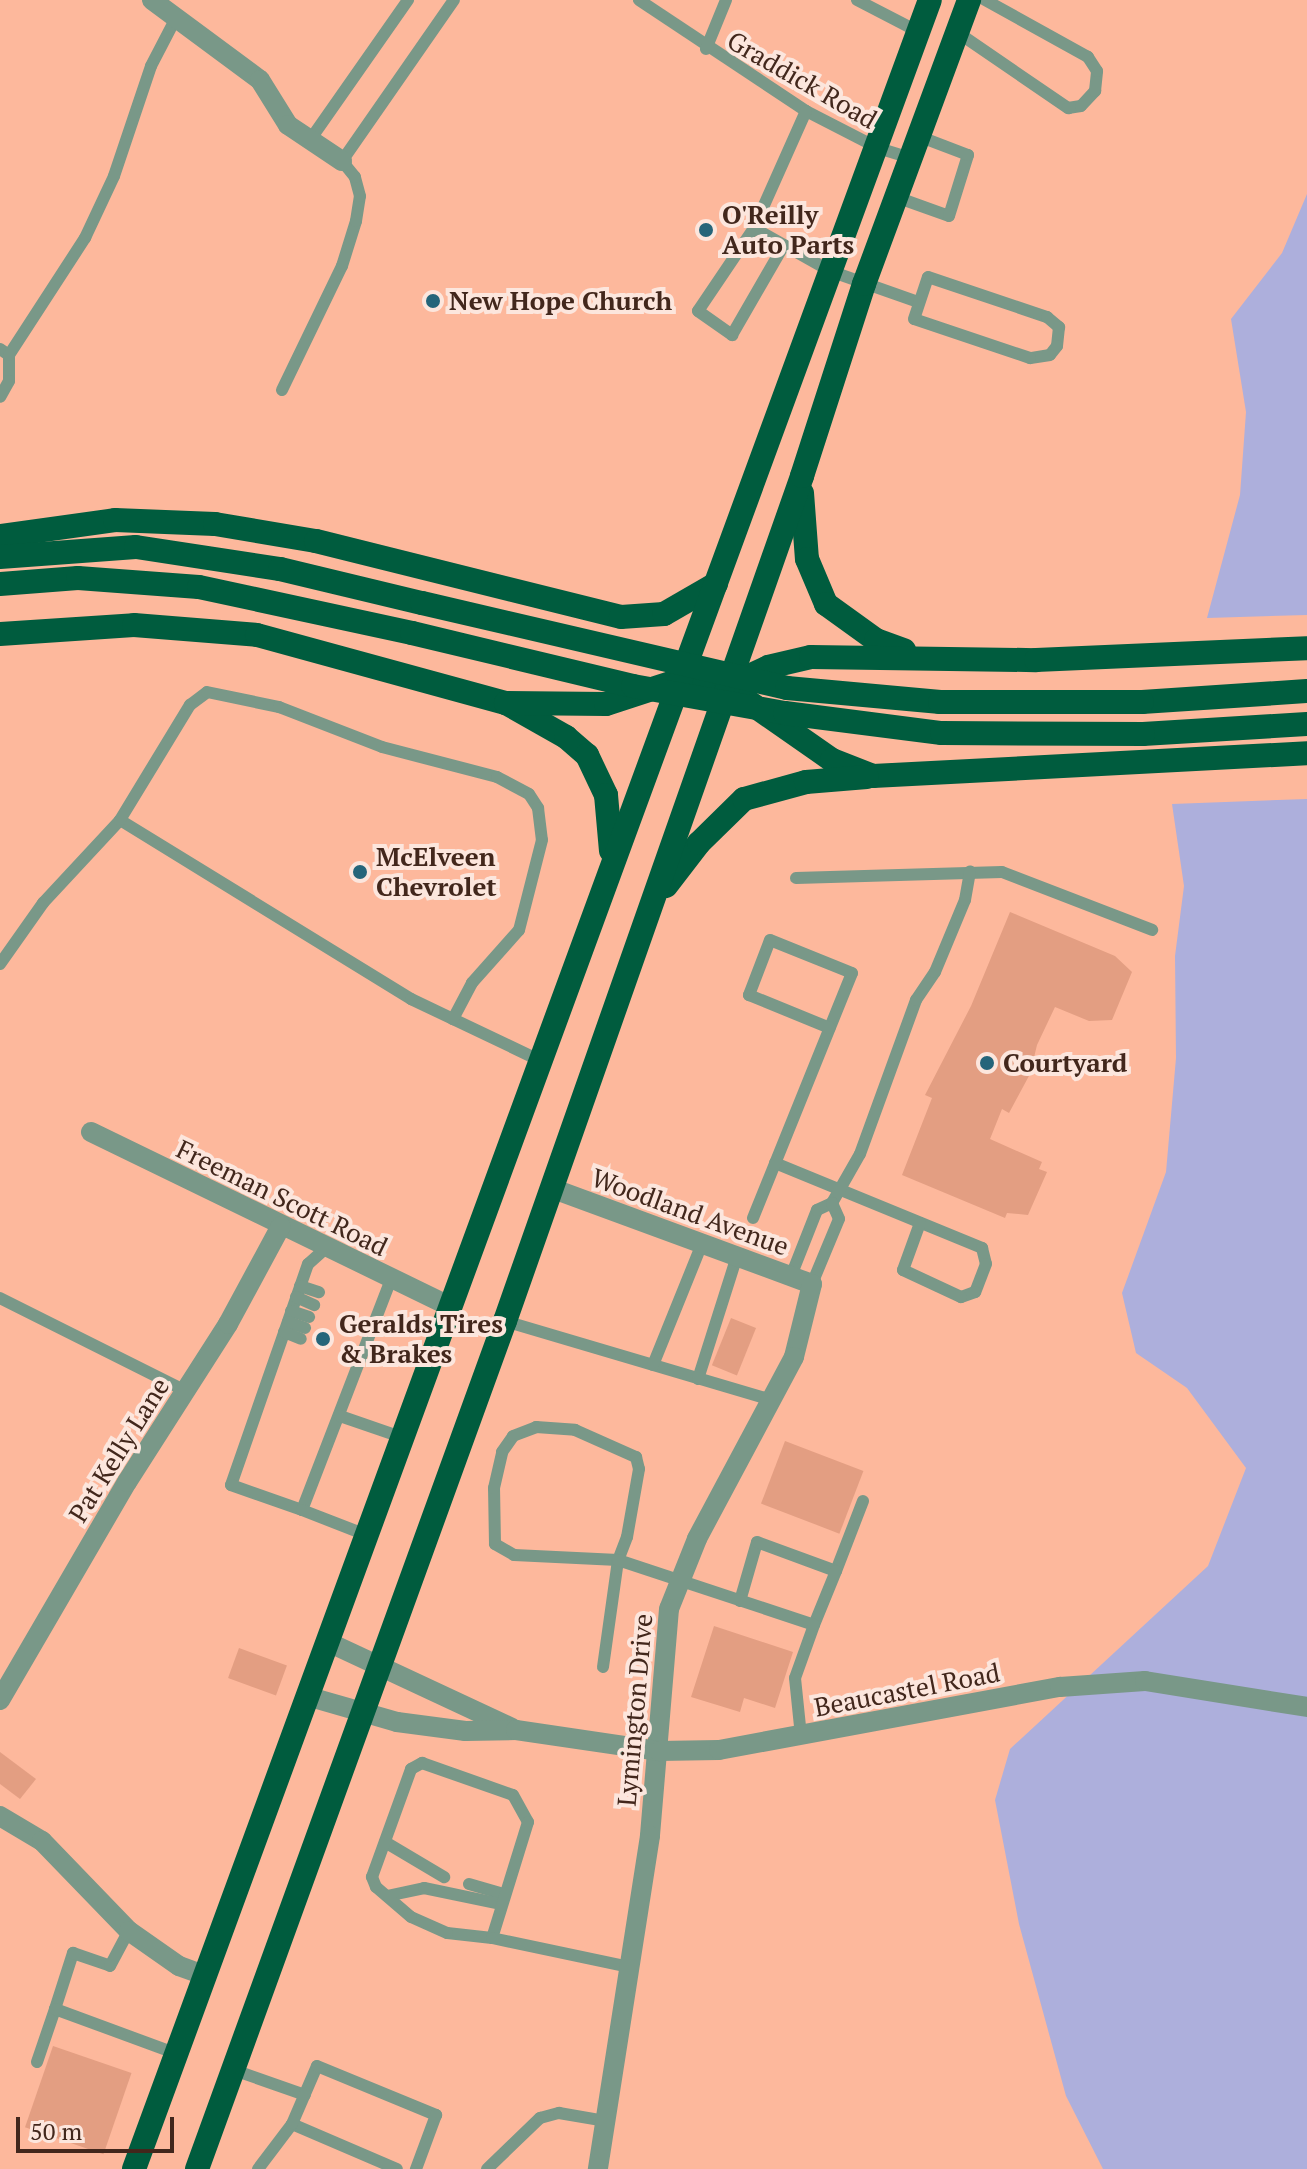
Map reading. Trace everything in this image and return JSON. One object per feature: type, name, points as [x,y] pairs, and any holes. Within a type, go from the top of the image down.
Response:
[{"type":"highway","points":[[134,2169],[330,1643],[930,0]]},
{"type":"highway","points":[[197,2169],[505,1321],[802,476],[864,284],[969,0]]},
{"type":"highway","points":[[802,476],[807,559],[826,604],[876,640],[921,656]]},
{"type":"highway","points":[[0,536],[115,520],[215,524],[316,541],[590,612],[621,617],[664,614],[716,584]]},
{"type":"highway","points":[[0,557],[136,547],[280,569],[787,688],[940,702],[1142,702],[1307,691]]},
{"type":"highway","points":[[0,584],[78,578],[199,587],[412,633],[633,686],[785,713],[942,733],[1143,734],[1307,724]]},
{"type":"highway","points":[[590,612],[623,632],[680,680]]},
{"type":"highway","points":[[0,634],[134,625],[257,635],[506,703],[566,737],[587,755],[606,795],[610,872]]},
{"type":"highway","points":[[726,686],[791,660],[921,656],[1036,660],[1307,648]]},
{"type":"highway","points":[[506,703],[606,704],[680,680],[726,686],[832,760],[873,776]]},
{"type":"highway","points":[[652,904],[699,843],[744,799],[806,782],[1307,753]]},
{"type":"street","points":[[152,0],[260,80],[288,125],[342,161]]},
{"type":"street","name":"Freeman Scott Road","points":[[91,1132],[452,1307]]},
{"type":"street","name":"Woodland Avenue","points":[[551,1188],[812,1284]]},
{"type":"street","name":"Pat Kelly Lane","points":[[0,1700],[186,1391],[281,1226]]},
{"type":"street","name":"Lymington Drive","points":[[598,2169],[630,1967],[659,1751],[669,1609],[678,1581],[794,1357],[812,1284]]},
{"type":"street","name":"Beaucastel Road","points":[[330,1643],[381,1664],[516,1730]]},
{"type":"street","name":"Beaucastel Road","points":[[310,1697],[364,1714],[465,1731],[516,1730],[659,1751],[719,1750],[1060,1687],[1145,1681],[1307,1707]]},
{"type":"street","points":[[0,1816],[42,1841],[129,1931],[179,1966],[206,1976]]},
{"type":"lane","points":[[310,140],[408,0]]},
{"type":"lane","points":[[282,390],[342,266],[356,221],[360,196],[355,177],[342,161],[454,0]]},
{"type":"lane","name":"Graddick Road","points":[[639,0],[706,49],[806,111],[878,148],[914,147],[968,155],[949,216],[896,197]]},
{"type":"lane","points":[[706,49],[726,0]]},
{"type":"lane","points":[[957,32],[1068,108],[1081,106],[1095,91],[1097,71],[1088,57],[985,0]]},
{"type":"lane","points":[[861,1],[919,32]]},
{"type":"lane","points":[[0,397],[9,381],[4,352],[85,238],[114,176],[151,66],[176,18]]},
{"type":"lane","points":[[784,245],[732,335],[698,311],[754,228],[806,111]]},
{"type":"lane","points":[[754,228],[830,271],[918,302]]},
{"type":"lane","points":[[928,277],[1047,317],[1059,327],[1057,346],[1050,355],[1030,358],[914,319],[918,302],[928,277]]},
{"type":"lane","points":[[0,964],[43,903],[120,820],[190,705],[207,692],[251,699],[382,747],[517,785],[529,794],[543,824],[536,871],[519,930],[472,983],[453,1019]]},
{"type":"lane","points":[[120,820],[325,948],[453,1019],[541,1061]]},
{"type":"lane","points":[[791,1276],[817,1210],[832,1203],[860,1154],[916,1000],[935,972],[965,900],[970,871]]},
{"type":"lane","points":[[796,878],[1002,872],[1152,930]]},
{"type":"lane","points":[[753,1218],[830,1028],[852,973],[770,940],[749,995],[830,1028]]},
{"type":"lane","points":[[775,1163],[982,1248],[986,1264],[975,1292],[961,1297],[903,1270],[920,1223]]},
{"type":"lane","points":[[812,1284],[839,1219],[832,1203]]},
{"type":"lane","points":[[653,1365],[702,1244]]},
{"type":"lane","points":[[326,1248],[308,1264],[264,1409],[231,1485],[369,1536]]},
{"type":"lane","points":[[698,1379],[737,1256]]},
{"type":"lane","points":[[302,1510],[325,1437],[372,1311],[391,1279]]},
{"type":"lane","points":[[298,1292],[310,1316]]},
{"type":"lane","points":[[0,1298],[186,1391]]},
{"type":"lane","points":[[288,1322],[310,1316]]},
{"type":"lane","points":[[288,1322],[310,1316]]},
{"type":"lane","points":[[505,1321],[771,1400]]},
{"type":"lane","points":[[333,1421],[404,1438]]},
{"type":"lane","points":[[603,1667],[618,1560],[627,1537],[639,1469],[636,1457],[575,1430],[536,1427],[513,1436],[502,1452],[494,1488],[495,1544],[514,1555],[618,1560],[814,1625]]},
{"type":"lane","points":[[801,1736],[795,1678],[863,1501]]},
{"type":"lane","points":[[740,1601],[757,1542],[836,1571]]},
{"type":"lane","points":[[492,1938],[528,1822],[513,1795],[422,1763],[411,1769],[372,1877],[387,1896],[411,1917],[447,1933],[492,1938],[630,1967]]},
{"type":"lane","points":[[385,1842],[444,1877]]},
{"type":"lane","points":[[469,1884],[503,1899]]},
{"type":"lane","points":[[387,1896],[424,1888],[503,1899]]},
{"type":"lane","points":[[37,2062],[73,1953],[110,1966],[129,1931]]},
{"type":"lane","points":[[55,2009],[177,2054]]},
{"type":"lane","points":[[258,2169],[292,2124],[317,2066],[436,2115],[416,2169]]},
{"type":"lane","points":[[234,2070],[305,2095]]},
{"type":"lane","points":[[487,2169],[540,2118],[559,2113],[606,2121]]},
{"type":"lane","points":[[292,2124],[397,2169]]},
{"type":"shaded area","points":[[1307,194],[1307,615],[1207,618],[1240,495],[1246,412],[1231,319],[1282,253]]},
{"type":"shaded area","points":[[1307,799],[1307,2169],[1103,2169],[1066,2096],[1019,1924],[995,1800],[1010,1749],[1208,1566],[1246,1468],[1187,1388],[1136,1353],[1122,1293],[1166,1172],[1176,1058],[1175,956],[1184,886],[1172,804]]},
{"type":"building","name":"Courtyard","points":[[1010,912],[1115,956],[1132,972],[1112,1020],[1089,1021],[1055,1007],[1037,1045],[1030,1074],[1009,1113],[1002,1109],[990,1139],[1042,1162],[1039,1169],[1047,1172],[1028,1215],[1007,1213],[1005,1218],[902,1175],[932,1098],[925,1095],[971,1006]]},
{"type":"building","points":[[731,1318],[756,1328],[737,1375],[712,1365]]},
{"type":"building","points":[[785,1441],[863,1471],[839,1534],[761,1504]]},
{"type":"building","points":[[714,1626],[793,1652],[775,1708],[744,1698],[740,1712],[691,1697]]},
{"type":"building","points":[[239,1648],[287,1665],[276,1696],[228,1678]]},
{"type":"building","points":[[0,1752],[36,1779],[20,1799],[0,1784]]},
{"type":"building","points":[[53,2046],[131,2073],[103,2154],[25,2127]]},
{"type":"place","name":"O'Reilly Auto Parts","points":[[706,230]]},
{"type":"place","name":"New Hope Church","points":[[433,301]]},
{"type":"place","name":"McElveen Chevrolet","points":[[360,872]]},
{"type":"place","name":"Courtyard","points":[[987,1063]]},
{"type":"place","name":"Geralds Tires & Brakes","points":[[323,1339]]}]
